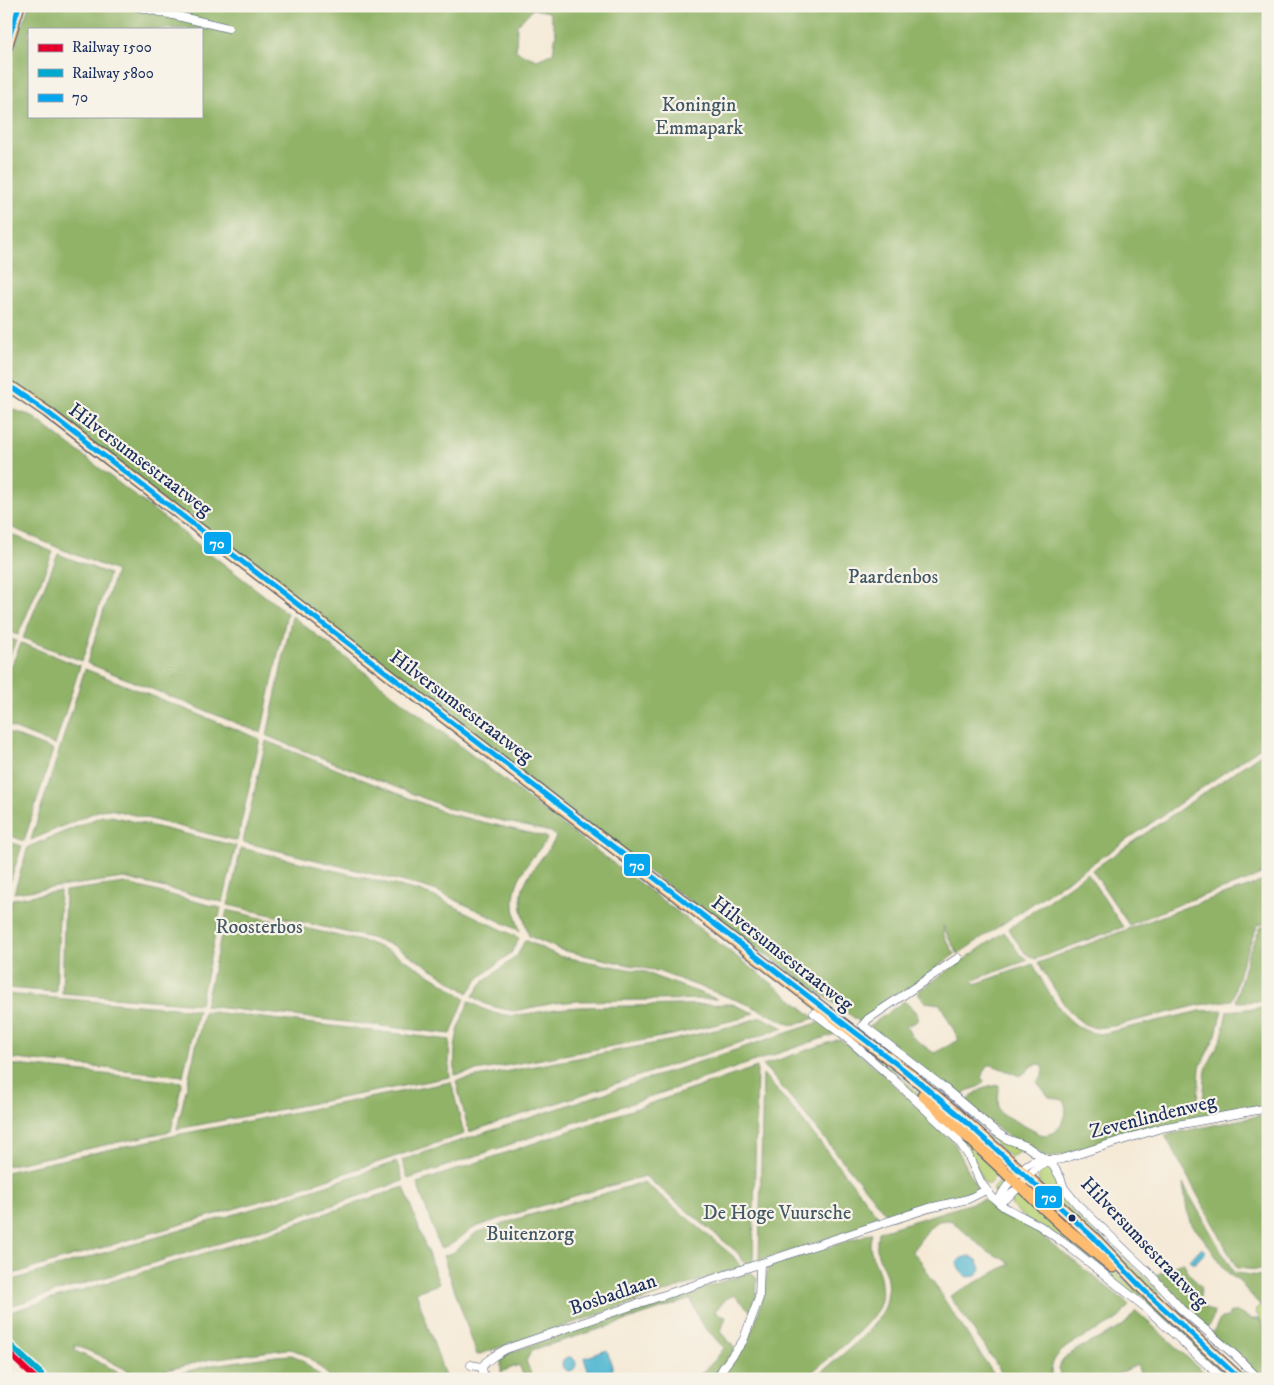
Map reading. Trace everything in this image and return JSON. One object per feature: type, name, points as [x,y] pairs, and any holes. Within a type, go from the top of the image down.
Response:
[{"type":"main road","points":[[6,48],[18,6]]},
{"type":"main road","name":"Hilversumsestraatweg","points":[[8,390],[38,407],[860,1037],[950,1120],[1092,1237],[1144,1290],[1240,1379]]},
{"type":"street","points":[[135,6],[228,28]]},
{"type":"street","name":"Hilversumsestraatweg","points":[[958,958],[868,1019],[863,1025],[942,1086],[995,1131],[1007,1139],[1026,1146],[1052,1164],[1064,1188],[1076,1204],[1151,1275],[1181,1309],[1236,1356],[1259,1379]]},
{"type":"street","name":"Hilversumsestraatweg","points":[[814,1013],[842,1034],[891,1077],[957,1139],[968,1155],[981,1183],[992,1197],[1004,1207],[1040,1226],[1071,1248],[1145,1307],[1223,1379]]},
{"type":"street","name":"Zevenlindenweg","points":[[1020,1179],[1039,1165],[1048,1161],[1062,1159],[1161,1128],[1268,1108]]},
{"type":"street","points":[[999,1202],[1001,1195],[1020,1179]]},
{"type":"street","name":"Bosbadlaan","points":[[482,1367],[494,1356],[506,1349],[654,1298],[929,1208],[968,1199],[986,1190]]},
{"type":"street","points":[[717,1379],[743,1341],[759,1298],[760,1264]]},
{"type":"street","points":[[471,1365],[482,1367],[484,1379]]},
{"type":"green space","name":"Paardenbos","points":[[29,6],[1268,6],[1268,742],[958,954],[943,925],[944,936],[955,954],[861,1023],[649,872],[6,381],[6,68]],"holes":[[[533,9],[549,12],[556,33],[553,53],[537,60],[516,51],[517,25]]]},
{"type":"green space","points":[[8,408],[32,416],[287,613],[261,733],[87,663],[116,571],[6,525],[6,410]]},
{"type":"green space","points":[[6,532],[53,552],[18,635],[6,631]]},
{"type":"green space","points":[[58,554],[109,574],[82,661],[23,638]]},
{"type":"green space","points":[[292,616],[815,1018],[792,1025],[747,1004],[657,971],[561,950],[529,936],[521,904],[521,896],[532,870],[556,837],[551,832],[451,809],[267,736]]},
{"type":"green space","points":[[6,637],[16,641],[6,663]]},
{"type":"green space","points":[[21,643],[80,666],[55,745],[6,725],[6,678]]},
{"type":"green space","points":[[85,669],[260,739],[237,841],[110,809],[100,810],[31,840]]},
{"type":"green space","points":[[6,732],[53,750],[24,841],[6,834]]},
{"type":"green space","points":[[266,741],[449,814],[546,837],[547,840],[527,864],[515,892],[515,913],[520,931],[437,891],[243,842]]},
{"type":"green space","points":[[1268,749],[1268,870],[1252,879],[1184,902],[1129,925],[1092,870]]},
{"type":"green space","points":[[102,816],[111,816],[236,846],[223,902],[124,878],[14,893],[28,847]]},
{"type":"green space","points":[[6,841],[22,846],[6,894]]},
{"type":"green space","points":[[241,848],[419,891],[519,938],[512,952],[478,979],[468,993],[395,946],[371,938],[228,905]]},
{"type":"green space","points":[[1087,873],[1123,927],[1035,959],[1025,953],[1008,929]]},
{"type":"green space","points":[[1268,877],[1268,923],[1258,925],[1257,927],[1242,962],[1232,1000],[1199,1005],[1114,1026],[1095,1028],[1084,1024],[1074,1016],[1064,1004],[1038,963],[1186,907],[1254,885]]},
{"type":"green space","points":[[124,883],[221,908],[200,1004],[62,993],[65,891]]},
{"type":"green space","points":[[60,891],[56,992],[6,988],[6,915],[12,899]]},
{"type":"green space","name":"Roosterbos","points":[[227,910],[369,943],[392,952],[465,998],[451,1034],[205,1006]]},
{"type":"green space","points":[[1268,925],[1268,1001],[1237,1002],[1236,999],[1248,954],[1261,927]]},
{"type":"green space","points":[[1004,932],[1018,951],[1028,960],[973,980],[975,984],[1033,964],[1052,997],[1068,1018],[1089,1032],[1101,1034],[1200,1011],[1222,1010],[1216,1035],[1200,1067],[1198,1101],[1203,1100],[1206,1069],[1222,1037],[1227,1011],[1268,1007],[1268,1108],[1114,1138],[1061,1156],[1049,1158],[1006,1135],[965,1103],[980,1090],[999,1085],[998,1108],[1000,1113],[1040,1134],[1047,1135],[1052,1133],[1062,1124],[1066,1112],[1063,1100],[1049,1097],[1037,1082],[1042,1076],[1043,1065],[1035,1065],[1020,1076],[989,1065],[981,1077],[984,1081],[979,1087],[966,1091],[960,1099],[867,1028],[904,1001],[918,1016],[916,1022],[906,1026],[912,1037],[934,1053],[959,1040],[940,1004],[925,1002],[917,992]]},
{"type":"green space","points":[[525,940],[559,956],[646,972],[717,999],[579,1001],[555,1003],[514,1011],[485,1004],[473,996],[482,983],[517,956]]},
{"type":"green space","points":[[6,994],[198,1010],[183,1076],[6,1058]]},
{"type":"green space","points":[[469,1001],[497,1014],[514,1016],[579,1007],[732,1004],[754,1013],[739,1019],[672,1035],[455,1075],[457,1037],[461,1020]]},
{"type":"green space","points":[[204,1011],[450,1040],[450,1077],[177,1129]]},
{"type":"green space","points":[[827,1016],[914,1089],[1000,1171],[989,1184],[984,1183],[973,1158]]},
{"type":"green space","points":[[761,1017],[784,1028],[469,1132],[456,1081],[673,1040]]},
{"type":"green space","points":[[820,1022],[835,1034],[408,1179],[402,1160]]},
{"type":"green space","points":[[840,1039],[873,1065],[943,1131],[954,1143],[978,1189],[956,1200],[890,1219],[763,1065]]},
{"type":"green space","points":[[6,1064],[182,1082],[171,1131],[6,1166]]},
{"type":"green space","points":[[757,1067],[753,1263],[746,1265],[737,1252],[645,1176],[540,1206],[473,1228],[451,1244],[440,1248],[417,1183]]},
{"type":"green space","name":"De Hoge Vuursche","points":[[763,1074],[799,1116],[882,1221],[759,1261]]},
{"type":"green space","points":[[451,1082],[464,1134],[257,1202],[6,1276],[6,1172],[181,1134]]},
{"type":"green space","points":[[1268,1114],[1268,1271],[1237,1268],[1165,1135]]},
{"type":"green space","points":[[986,1135],[1024,1150],[1010,1157]]},
{"type":"green space","points":[[397,1162],[403,1181],[230,1240],[6,1307],[6,1282],[262,1206]]},
{"type":"green space","points":[[1048,1168],[1056,1179],[1060,1197],[1066,1205],[1146,1278],[1156,1289],[1163,1303],[1040,1186],[1038,1177],[1040,1170]]},
{"type":"green space","points":[[1004,1176],[1004,1184],[1000,1192],[993,1192],[993,1188]]},
{"type":"green space","name":"Buitenzorg","points":[[644,1182],[733,1256],[741,1267],[477,1355],[443,1256],[454,1252],[476,1233],[523,1217]]},
{"type":"green space","points":[[1183,1184],[1234,1273],[1268,1277],[1268,1307],[1260,1305],[1239,1280],[1226,1271],[1192,1225],[1187,1210]]},
{"type":"green space","points":[[404,1187],[439,1284],[416,1292],[446,1379],[332,1379],[317,1364],[300,1352],[287,1349],[211,1359],[140,1377],[75,1345],[75,1351],[130,1379],[56,1379],[6,1332],[6,1313],[232,1245]]},
{"type":"green space","points":[[1020,1195],[1029,1199],[1051,1223],[1147,1298],[1234,1379],[1227,1379],[1147,1306],[1016,1211],[1011,1205],[1011,1200],[1015,1196]]},
{"type":"green space","points":[[985,1199],[996,1209],[1034,1230],[1125,1301],[1129,1305],[1122,1315],[1063,1350],[1055,1358],[1051,1368],[1052,1379],[1004,1379],[995,1362],[950,1296],[1010,1264],[1004,1259],[988,1252],[952,1221],[939,1221],[931,1226],[912,1251],[920,1260],[997,1379],[813,1379],[873,1326],[885,1307],[887,1283],[886,1274],[877,1252],[878,1232]]},
{"type":"green space","points":[[872,1233],[870,1245],[881,1280],[882,1292],[880,1304],[875,1313],[858,1333],[804,1379],[722,1379],[749,1338],[757,1318],[768,1267]]},
{"type":"green space","points":[[1183,1262],[1201,1287],[1201,1305],[1214,1312],[1207,1329],[1169,1294],[1154,1276]]},
{"type":"green space","points":[[751,1272],[757,1279],[756,1298],[751,1312],[734,1295],[726,1299],[715,1311],[726,1317],[721,1331],[735,1349],[714,1379],[695,1379],[715,1360],[724,1348],[700,1322],[691,1299],[532,1350],[526,1361],[533,1379],[525,1379],[519,1365],[501,1372],[501,1359],[505,1354]]},
{"type":"green space","points":[[1260,1305],[1268,1307],[1268,1335],[1255,1310]]},
{"type":"green space","points":[[1136,1311],[1211,1379],[1142,1379],[1137,1365],[1108,1379],[1061,1379],[1059,1367],[1072,1352],[1122,1326]]},
{"type":"green space","points":[[1237,1312],[1251,1319],[1259,1319],[1268,1335],[1268,1379],[1258,1379],[1212,1334],[1221,1318],[1229,1317],[1229,1313]]},
{"type":"green space","points":[[292,1355],[301,1359],[323,1379],[157,1379],[212,1365]]},
{"type":"water","points":[[1201,1248],[1206,1252],[1194,1264],[1190,1260]]},
{"type":"water","points":[[964,1257],[972,1257],[978,1261],[981,1269],[977,1275],[970,1277],[960,1271],[957,1264]]},
{"type":"water","points":[[607,1350],[613,1370],[590,1377],[584,1358]]},
{"type":"water","points":[[569,1357],[574,1359],[576,1364],[574,1369],[569,1371],[564,1369],[562,1364],[564,1359]]},
{"type":"rail line","name":"5800","points":[[11,1346],[41,1374]]},
{"type":"rail line","name":"1500","points":[[6,1351],[36,1379]]},
{"type":"transit line","name":"70","points":[[6,47],[19,6]]},
{"type":"transit line","name":"70","points":[[6,384],[47,412],[903,1069],[956,1113],[1093,1237],[1144,1290],[1240,1379]]},
{"type":"park label","name":"Koningin Emmapark","points":[[699,116]]}]
